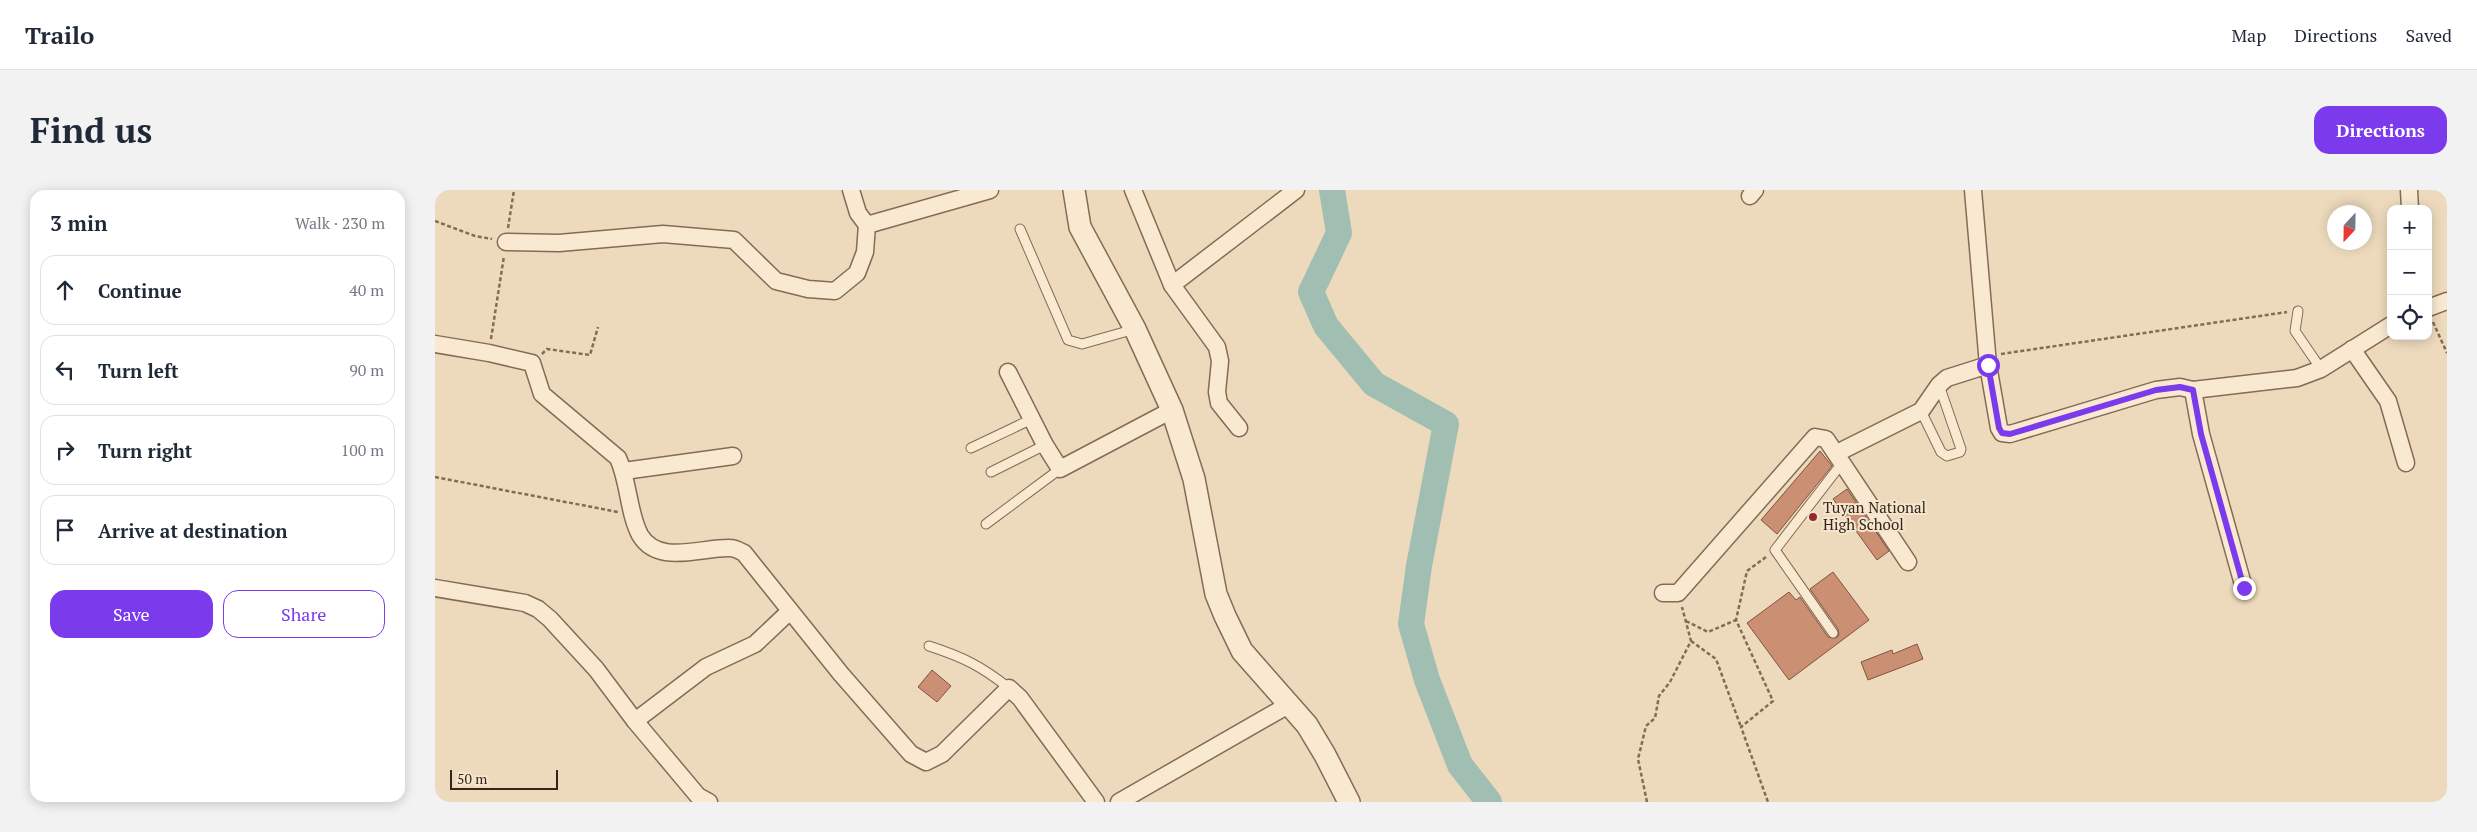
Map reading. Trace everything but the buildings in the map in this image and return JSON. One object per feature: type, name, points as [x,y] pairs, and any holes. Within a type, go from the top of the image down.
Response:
[{"type":"street","points":[[506,242],[559,243],[663,234],[734,240],[776,281],[807,289],[835,291],[857,273],[865,252],[867,224],[858,214],[851,190]]},
{"type":"street","points":[[867,224],[990,190]]},
{"type":"street","points":[[1074,190],[1074,201],[1080,227],[1135,329],[1172,410],[1194,479],[1216,594],[1225,616],[1241,651],[1291,704],[1325,755],[1349,802]]},
{"type":"street","points":[[1133,190],[1172,285],[1217,347],[1220,361],[1217,392],[1219,403],[1239,428]]},
{"type":"street","points":[[1172,285],[1296,190]]},
{"type":"street","points":[[1973,190],[1987,360],[1999,428],[2002,433],[2010,434],[2156,390],[2180,387],[2193,390],[2297,378],[2321,369],[2387,327]]},
{"type":"street","points":[[2409,190],[2410,205]]},
{"type":"street","points":[[2432,313],[2447,301]]},
{"type":"street","points":[[435,344],[489,353],[532,363],[542,394],[618,458],[624,471],[640,535],[649,545],[670,553],[731,548],[744,553],[789,611],[911,754],[927,762],[942,754],[1009,688],[1021,698],[1096,802]]},
{"type":"street","points":[[2352,349],[2388,401],[2406,463]]},
{"type":"street","points":[[1839,458],[1921,411],[1939,385],[1947,378],[1987,360]]},
{"type":"street","points":[[1008,372],[1045,445],[1060,468],[1172,410]]},
{"type":"street","points":[[2193,390],[2204,444],[2244,588]]},
{"type":"street","points":[[1671,593],[1815,437],[1826,439],[1908,562]]},
{"type":"street","points":[[624,471],[733,456]]},
{"type":"street","points":[[435,588],[525,603],[538,609],[596,669],[635,721],[698,796],[709,802]]},
{"type":"street","points":[[635,721],[706,666],[755,644],[789,611]]},
{"type":"street","points":[[1119,802],[1291,704]]},
{"type":"lane","points":[[1020,229],[1068,340],[1082,344],[1135,329]]},
{"type":"lane","points":[[2298,311],[2295,331],[2321,369]]},
{"type":"lane","points":[[1921,411],[1941,452],[1947,456],[1960,452],[1961,449],[1939,385]]},
{"type":"lane","points":[[971,448],[1032,419]]},
{"type":"lane","points":[[991,472],[1045,445]]},
{"type":"lane","points":[[1833,634],[1775,550],[1839,458]]},
{"type":"lane","points":[[986,524],[1060,468]]},
{"type":"lane","points":[[929,646],[960,656],[985,669],[1009,688]]},
{"type":"path","points":[[489,353],[514,190]]},
{"type":"path","points":[[435,221],[475,236],[506,242]]},
{"type":"path","points":[[1987,360],[2298,311]]},
{"type":"path","points":[[2432,319],[2447,352]]},
{"type":"path","points":[[532,363],[547,349],[590,355],[598,327]]},
{"type":"path","points":[[435,477],[634,516]]},
{"type":"path","points":[[1741,728],[1773,701],[1736,620],[1747,571],[1775,550]]},
{"type":"path","points":[[1671,593],[1685,621],[1691,641],[1716,659],[1768,802]]},
{"type":"path","points":[[1685,621],[1708,632],[1736,620]]},
{"type":"path","points":[[1647,802],[1638,759],[1646,726],[1655,718],[1659,696],[1670,682],[1691,641]]},
{"type":"waterway","points":[[1332,190],[1339,233],[1311,292],[1326,326],[1374,384],[1446,424],[1419,566],[1411,624],[1427,680],[1460,765],[1489,802]]},
{"type":"place","name":"Tuyan National High School","points":[[1813,517]]},
{"type":"route","points":[[1988,365],[1999,428],[2002,433],[2010,434],[2156,390],[2180,387],[2193,390],[2201,434],[2244,588]]}]
